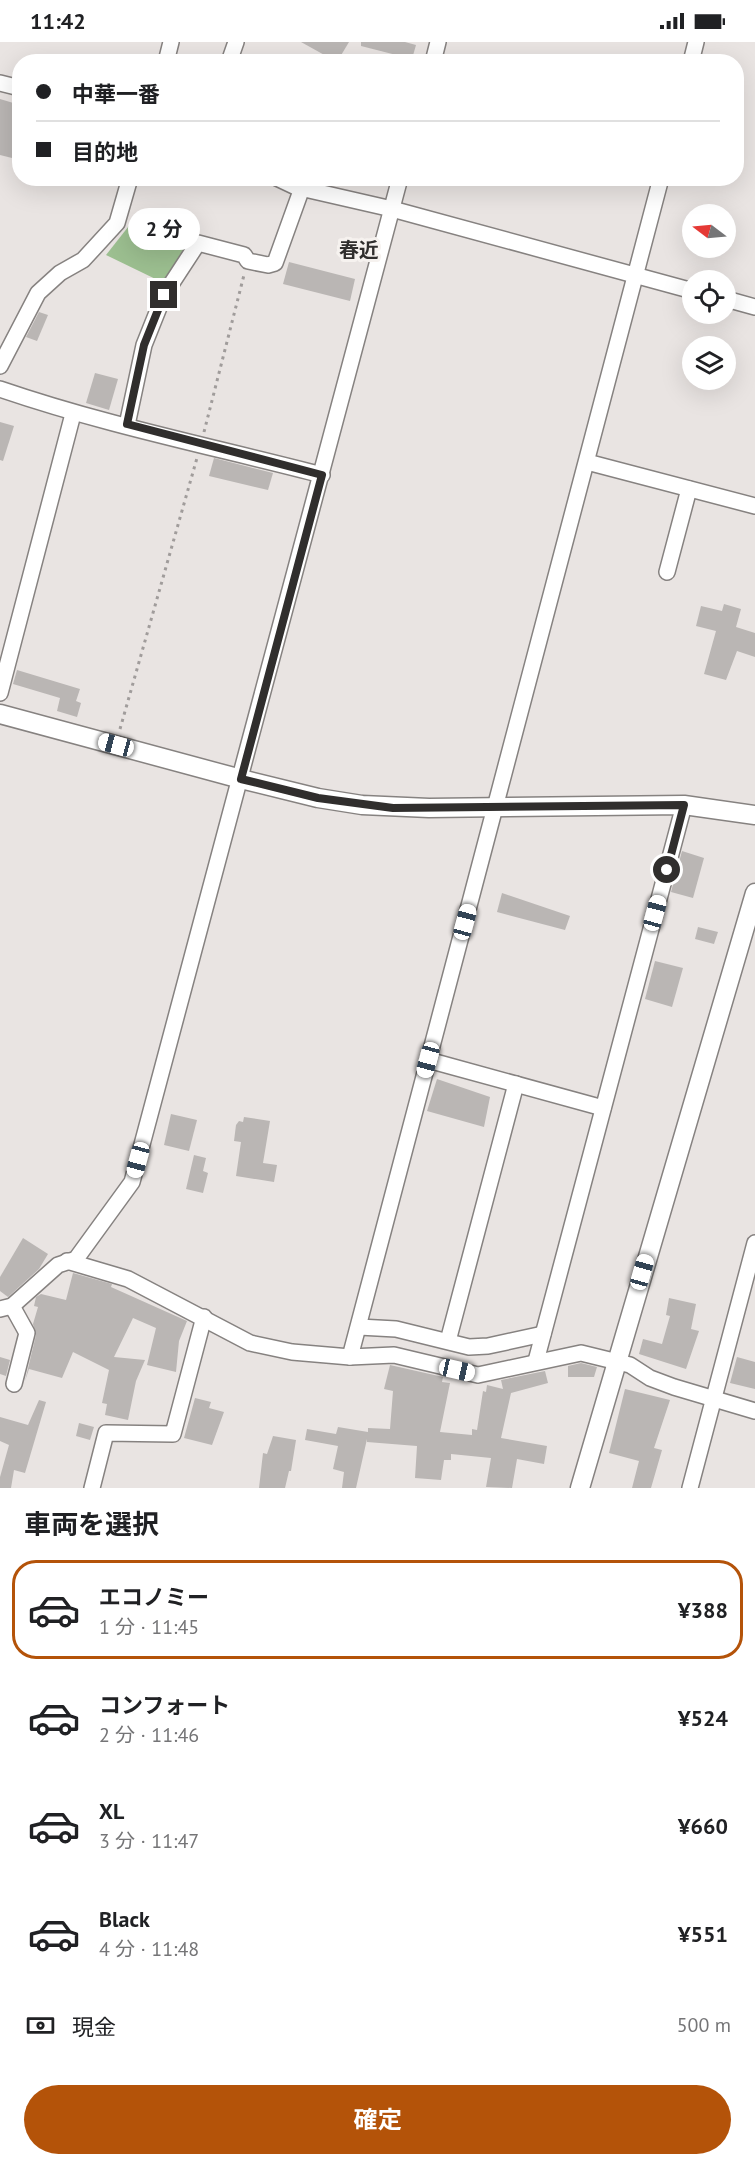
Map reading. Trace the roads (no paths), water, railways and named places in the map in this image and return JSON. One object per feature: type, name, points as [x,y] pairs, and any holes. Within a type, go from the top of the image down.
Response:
[{"type":"street","points":[[0,366],[38,293],[60,273],[83,260],[117,223],[128,186]]},
{"type":"street","points":[[297,186],[392,209],[682,288]]},
{"type":"street","points":[[14,1384],[27,1333],[6,1307],[58,1265],[76,1259],[132,1182],[398,186]]},
{"type":"street","points":[[350,1357],[659,186]]},
{"type":"street","points":[[127,424],[144,345],[164,295],[198,243],[244,255],[248,261],[268,265],[275,263],[302,188]]},
{"type":"street","points":[[736,302],[755,307]]},
{"type":"street","points":[[0,389],[73,414],[127,424],[322,475]]},
{"type":"street","points":[[0,693],[73,414]]},
{"type":"street","points":[[587,462],[755,506]]},
{"type":"street","points":[[667,572],[690,489]]},
{"type":"street","points":[[0,714],[241,779],[318,798],[362,805],[496,807],[684,805],[755,815]]},
{"type":"street","points":[[536,1361],[684,805]]},
{"type":"street","points":[[580,1488],[615,1361],[755,893]]},
{"type":"street","points":[[428,1060],[603,1108]]},
{"type":"street","points":[[448,1341],[516,1084]]},
{"type":"street","points":[[690,1488],[755,1242]]},
{"type":"street","points":[[67,1261],[128,1279],[250,1342],[292,1352],[350,1357],[394,1355],[478,1375],[581,1353],[630,1365],[650,1378],[755,1411]]},
{"type":"street","points":[[92,1488],[106,1433],[173,1434],[204,1317]]},
{"type":"street","points":[[359,1327],[396,1329],[469,1347],[488,1346],[543,1334]]},
{"type":"district","name":"春近","points":[[359,250]]}]
